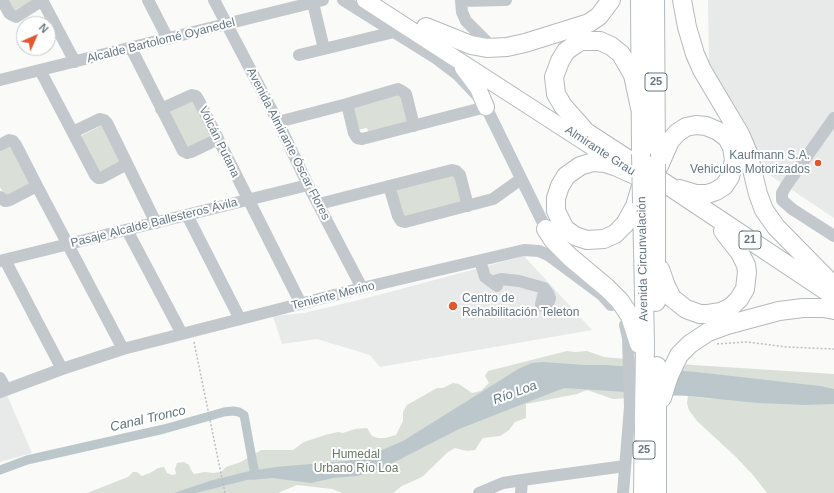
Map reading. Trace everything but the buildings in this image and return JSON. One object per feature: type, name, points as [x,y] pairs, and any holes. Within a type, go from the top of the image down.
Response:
[{"type":"highway","points":[[426,27],[463,42],[493,48],[516,45],[584,25],[599,16],[611,0]]},
{"type":"highway","name":"Avenida Circunvalación","points":[[640,0],[640,108],[656,254],[642,342],[648,406],[643,493]]},
{"type":"highway","name":"Avenida Circunvalación","points":[[655,0],[642,342],[648,406],[658,424],[657,493]]},
{"type":"highway","points":[[682,0],[697,58],[704,74],[740,134],[748,153],[758,194],[764,210],[776,227],[834,286]]},
{"type":"highway","points":[[586,132],[562,106],[554,88],[554,76],[557,65],[566,51],[576,44],[587,40],[600,41],[611,46],[621,54],[633,75],[640,108]]},
{"type":"highway","name":"Almirante Grau","points":[[586,132],[649,181],[834,303]]},
{"type":"highway","points":[[599,162],[612,165],[649,181],[630,218],[620,230],[610,237],[594,241],[575,236],[565,229],[558,218],[555,205],[557,192],[566,176],[587,163],[599,162]]},
{"type":"highway","name":"Almirante Grau","points":[[649,181],[834,296]]},
{"type":"highway","points":[[546,229],[553,240],[567,254],[620,301],[630,316],[642,342]]},
{"type":"highway","points":[[656,254],[666,286],[676,302],[686,309],[700,314],[720,312],[731,307],[739,299],[745,289],[747,278],[744,259],[736,246],[723,231]]},
{"type":"highway","points":[[648,406],[666,385],[672,368],[679,355],[696,339],[712,331],[772,312],[803,308],[823,308],[834,310]]},
{"type":"main road","name":"Almirante Grau","points":[[363,2],[452,56],[649,181]]},
{"type":"main road","name":"Almirante Grau","points":[[363,2],[426,27],[586,132]]},
{"type":"main road","points":[[452,56],[473,80],[486,107]]},
{"type":"street","points":[[2,0],[9,13],[16,17],[43,0],[75,62]]},
{"type":"street","points":[[148,0],[168,39]]},
{"type":"street","name":"Avenida Almirante Óscar Flores","points":[[214,0],[362,288]]},
{"type":"street","points":[[493,48],[466,21],[462,12],[461,1],[506,0]]},
{"type":"street","points":[[318,2],[324,49]]},
{"type":"street","name":"Alcalde Bartolomé Oyanedel","points":[[0,80],[318,2]]},
{"type":"street","points":[[363,2],[394,32],[453,71],[467,84],[486,107],[546,229],[549,251],[554,259]]},
{"type":"street","points":[[299,55],[394,32]]},
{"type":"street","points":[[131,48],[183,151],[187,153],[191,152],[218,139]]},
{"type":"street","points":[[40,70],[95,175],[98,178],[101,178],[127,164]]},
{"type":"street","points":[[278,122],[398,89],[402,90],[406,94],[414,126]]},
{"type":"street","name":"Volcán Putana","points":[[161,109],[192,95],[196,96],[301,304]]},
{"type":"street","points":[[347,104],[354,133],[357,138],[414,126],[486,107]]},
{"type":"street","points":[[834,118],[786,186],[782,193],[782,200],[792,209],[834,236]]},
{"type":"street","points":[[73,132],[100,119],[107,123],[156,223]]},
{"type":"street","points":[[0,145],[9,140],[13,141],[16,145],[123,349]]},
{"type":"street","points":[[319,204],[452,170],[456,171],[460,175],[468,206]]},
{"type":"street","points":[[389,186],[398,216],[401,221],[405,222],[493,199],[521,179]]},
{"type":"street","name":"Pasaje Alcalde Ballesteros Ávila","points":[[2,261],[308,185]]},
{"type":"street","points":[[0,197],[5,201],[10,200],[37,186]]},
{"type":"street","points":[[187,215],[240,319]]},
{"type":"street","points":[[524,250],[539,242],[546,229]]},
{"type":"street","points":[[127,230],[186,332]]},
{"type":"street","name":"Teniente Merino","points":[[3,391],[62,369],[123,349],[186,332],[362,288],[524,250],[539,251],[554,259],[602,295],[614,307],[624,324],[628,338],[642,342],[648,406],[625,466],[623,493]]},
{"type":"street","points":[[2,261],[62,369]]},
{"type":"street","points":[[480,261],[484,277],[496,286],[514,287],[543,294]]},
{"type":"street","points":[[0,378],[3,391]]},
{"type":"street","points":[[479,493],[503,484],[522,480],[625,466]]},
{"type":"street","points":[[521,493],[522,480]]},
{"type":"path","points":[[186,332],[206,399],[225,493]]},
{"type":"path","points":[[717,344],[746,342],[787,347],[834,349]]},
{"type":"shaded area","points":[[708,0],[834,0],[834,218],[759,168],[750,131],[709,64]]},
{"type":"shaded area","name":"Centro de Rehabilitación Teleton","points":[[524,256],[592,330],[380,367],[370,355],[317,339],[282,344],[273,316],[304,313],[367,298]]},
{"type":"shaded area","points":[[7,395],[32,453],[0,462],[0,397]]},
{"type":"green space","points":[[7,0],[33,0],[13,11]]},
{"type":"green space","points":[[397,94],[405,99],[409,118],[405,125],[369,134],[367,128],[353,131],[348,108]]},
{"type":"green space","points":[[195,98],[214,137],[187,150],[168,111]]},
{"type":"green space","points":[[102,125],[121,162],[98,174],[79,137]]},
{"type":"green space","points":[[12,144],[33,184],[6,198],[0,187],[0,150]]},
{"type":"green space","points":[[456,173],[464,203],[403,219],[395,190]]},
{"type":"green space","name":"Humedal Urbano Río Loa","points":[[567,351],[587,351],[604,357],[693,365],[834,374],[834,493],[767,493],[753,475],[697,421],[689,410],[687,403],[688,396],[713,399],[698,394],[613,399],[587,390],[577,394],[526,404],[526,418],[515,422],[509,430],[500,436],[483,438],[475,450],[467,451],[455,448],[448,452],[422,477],[402,486],[393,493],[342,493],[332,489],[297,485],[278,493],[87,493],[128,477],[133,472],[137,472],[142,476],[158,468],[164,467],[167,473],[172,475],[176,474],[175,469],[177,463],[184,462],[189,465],[194,474],[221,472],[226,467],[241,462],[261,450],[293,450],[304,442],[338,432],[343,433],[355,429],[367,428],[372,436],[378,438],[396,435],[403,421],[403,412],[407,405],[437,388],[443,388],[453,383],[459,384],[472,393],[481,391],[489,383],[485,376],[488,371]]},
{"type":"water","name":"Río Loa","points":[[543,362],[696,372],[820,386],[834,389],[834,404],[805,405],[758,403],[688,396],[564,388],[459,429],[383,468],[357,476],[333,478],[311,483],[272,478],[247,480],[196,493],[174,493],[213,480],[250,471],[276,467],[347,461],[382,450],[403,441],[520,368],[532,363]]},
{"type":"waterway","name":"Canal Tronco","points":[[0,470],[27,460],[164,429],[224,412],[233,411],[244,415],[255,475]]},
{"type":"place","name":"Kaufmann S.A. Vehiculos Motorizados","points":[[818,163]]},
{"type":"place","name":"Centro de Rehabilitación Teleton","points":[[453,306]]}]
